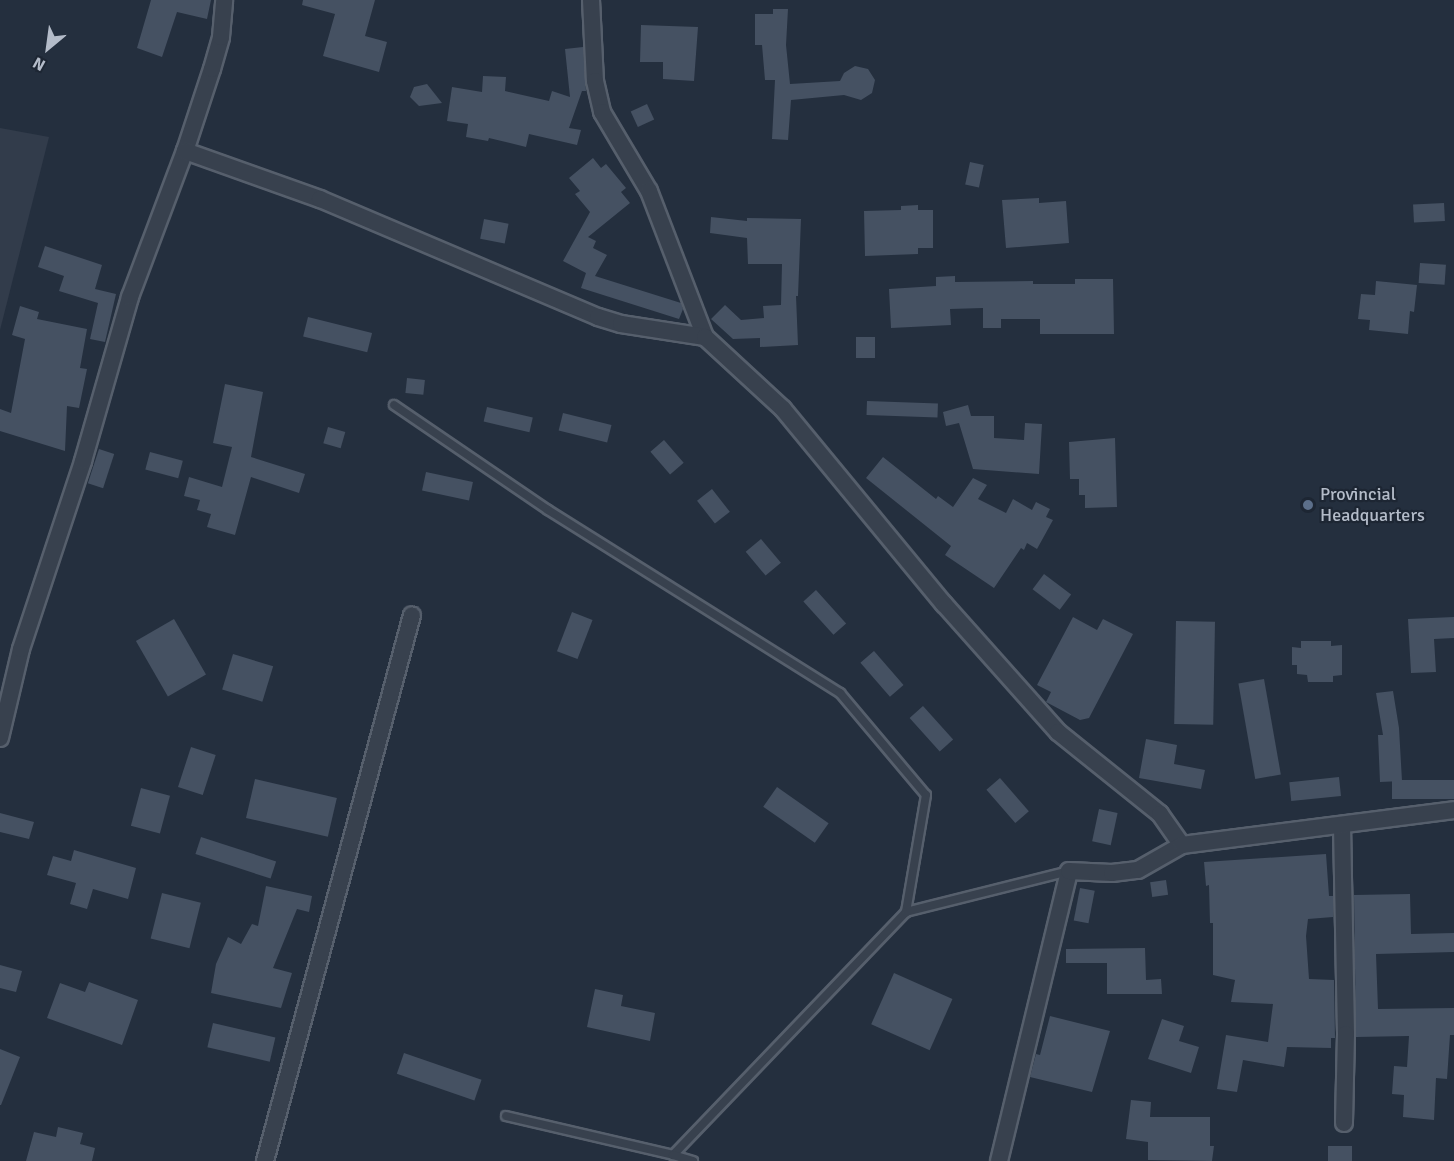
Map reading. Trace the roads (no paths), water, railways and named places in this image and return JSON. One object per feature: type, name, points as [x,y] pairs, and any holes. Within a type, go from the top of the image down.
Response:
[{"type":"street","points":[[0,738],[21,649],[83,461],[130,297],[185,151],[212,69],[220,36],[224,0]]},
{"type":"street","points":[[591,0],[595,81],[602,112],[649,190],[705,337],[783,409],[944,604],[1058,732],[1160,814],[1182,845]]},
{"type":"street","points":[[185,151],[320,199],[598,317],[621,324],[705,337]]},
{"type":"street","points":[[265,1161],[412,615]]},
{"type":"street","points":[[999,1161],[1070,871],[1112,873],[1138,870],[1182,845],[1454,810]]},
{"type":"street","points":[[1342,825],[1346,1034],[1344,1123]]},
{"type":"lane","points":[[394,405],[548,510],[840,693],[926,795],[906,912]]},
{"type":"lane","points":[[673,1155],[906,912],[1070,871]]},
{"type":"lane","points":[[506,1116],[693,1161]]},
{"type":"place","name":"Provincial Headquarters","points":[[1308,505]]}]
